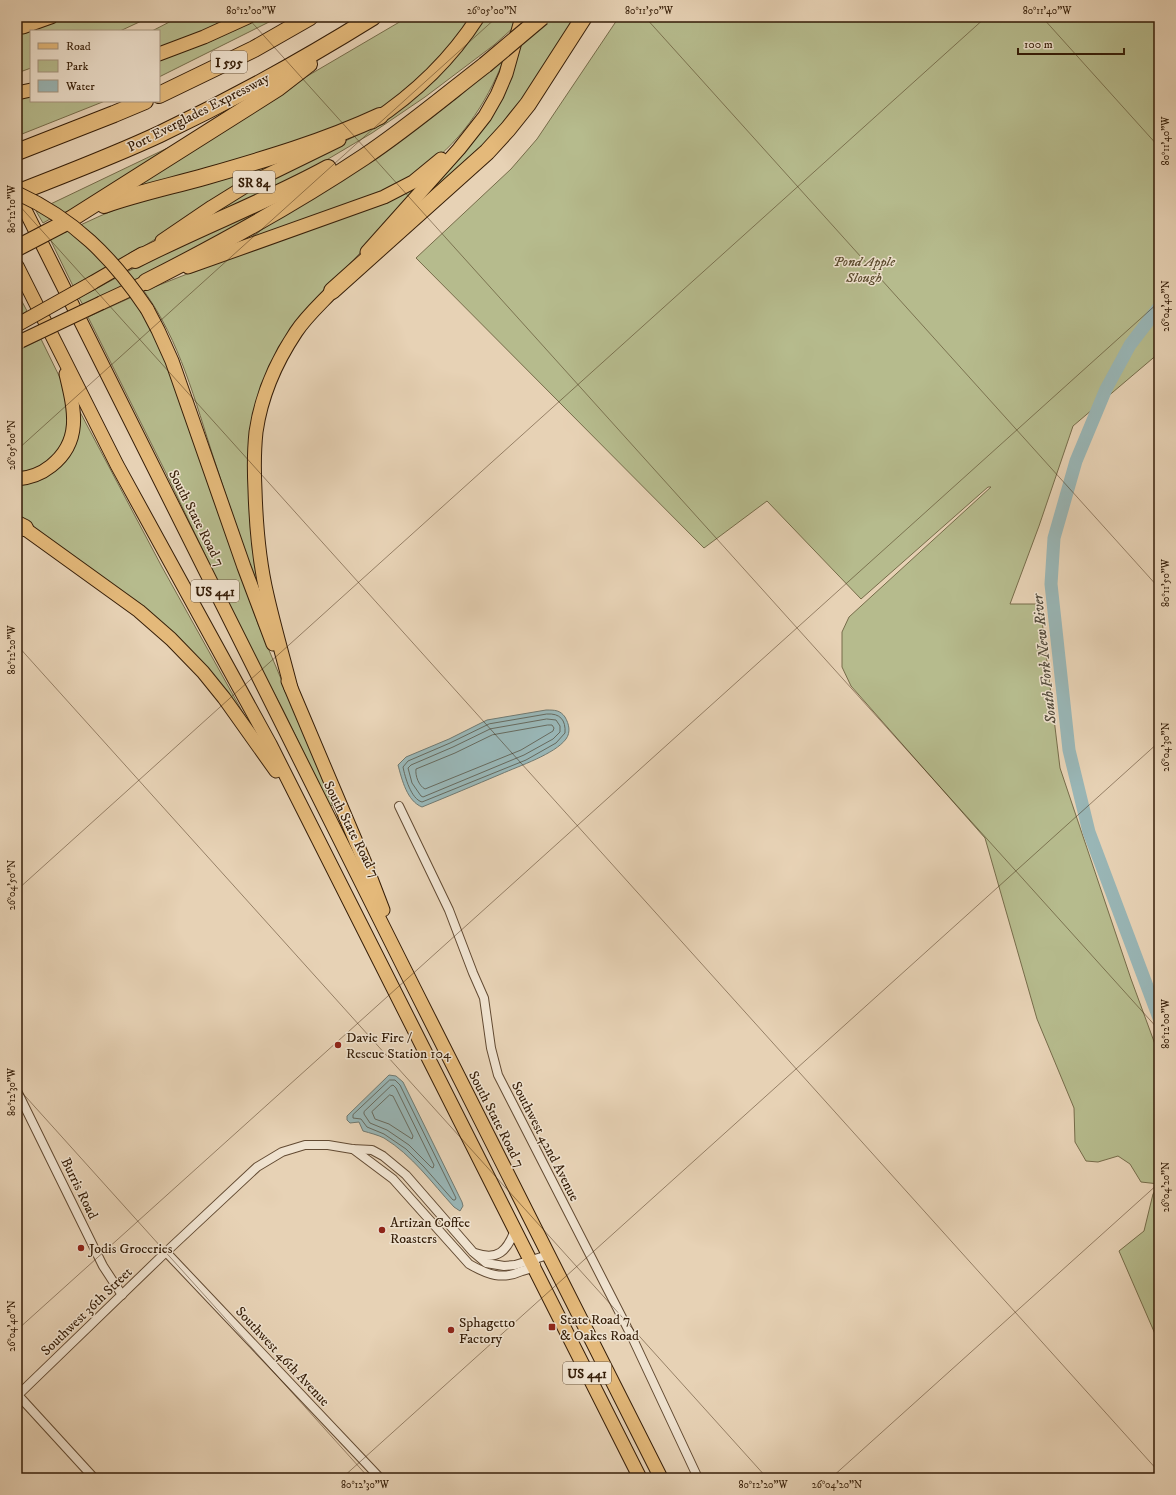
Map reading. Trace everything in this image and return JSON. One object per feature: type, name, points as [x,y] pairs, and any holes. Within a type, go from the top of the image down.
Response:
[{"type":"highway","points":[[17,23],[33,17]]},
{"type":"highway","name":"I 595","points":[[160,95],[254,49],[310,17]]},
{"type":"highway","name":"Port Everglades Expressway","points":[[17,192],[97,161],[159,134],[250,88],[373,17]]},
{"type":"highway","points":[[146,282],[236,234],[345,169],[397,134],[485,65],[542,17]]},
{"type":"highway","points":[[332,291],[487,152],[528,104],[584,17]]},
{"type":"highway","points":[[63,224],[278,88],[349,32]]},
{"type":"highway","points":[[135,260],[194,231],[296,185],[341,160],[392,129],[485,65]]},
{"type":"highway","points":[[22,151],[143,102]]},
{"type":"highway","points":[[17,248],[63,224],[116,201],[207,176],[313,144],[380,116]]},
{"type":"main road","points":[[17,29],[51,17]]},
{"type":"main road","points":[[160,54],[204,37],[248,17]]},
{"type":"main road","name":"SR 84","points":[[17,325],[135,260],[212,207],[249,184],[356,132],[380,116],[430,76],[462,40],[478,17]]},
{"type":"main road","points":[[291,688],[267,594],[255,505],[254,460],[256,432],[263,402],[272,376],[296,332],[308,316],[460,149],[485,116],[497,95],[506,74],[522,17]]},
{"type":"main road","points":[[17,94],[30,90]]},
{"type":"main road","points":[[18,342],[146,282],[384,197],[413,182],[474,131]]},
{"type":"main road","points":[[17,192],[58,216],[100,249],[129,284],[147,309],[158,330],[172,361],[266,628],[365,863],[414,988]]},
{"type":"main road","name":"South State Road 7","points":[[17,192],[414,988],[661,1478]]},
{"type":"main road","name":"US 441","points":[[17,266],[121,472],[241,688],[640,1478]]},
{"type":"main road","points":[[17,479],[32,477],[45,471],[55,463],[64,452],[72,438],[74,408],[61,353]]},
{"type":"main road","points":[[20,525],[139,611],[171,639],[203,672],[224,698],[300,803]]},
{"type":"main road","points":[[621,1439],[634,1442],[649,1455]]},
{"type":"street","name":"Southwest 42nd Avenue","points":[[399,806],[449,910],[484,998],[490,1048],[498,1075],[632,1337],[698,1478]]},
{"type":"street","name":"Burris Road","points":[[17,1091],[103,1266],[122,1295]]},
{"type":"street","name":"Southwest 36th Street","points":[[17,1395],[166,1252],[258,1167],[282,1152],[305,1146],[328,1145],[352,1149],[372,1150],[383,1156],[406,1175],[480,1260],[494,1265],[532,1264]]},
{"type":"street","name":"Southwest 36th Street","points":[[352,1149],[393,1179],[469,1264],[484,1273],[497,1276],[514,1275],[548,1255]]},
{"type":"street","points":[[407,1195],[413,1194],[427,1199]]},
{"type":"street","points":[[472,1252],[483,1256],[497,1255],[507,1247],[515,1230]]},
{"type":"street","name":"Southwest 46th Avenue","points":[[166,1252],[380,1478]]},
{"type":"street","points":[[17,1395],[94,1478]]},
{"type":"green space","points":[[60,17],[150,17],[122,30],[30,30],[30,68],[17,73],[17,33]]},
{"type":"green space","points":[[179,17],[236,17],[160,50],[160,30],[154,30]]},
{"type":"green space","points":[[263,17],[279,17],[160,76],[160,61],[211,41]]},
{"type":"green space","points":[[408,17],[473,17],[441,58],[388,104],[353,125],[59,214],[43,223],[36,211],[275,95]]},
{"type":"green space","points":[[483,17],[516,17],[513,28],[494,45],[425,97],[372,133],[301,175],[227,208],[210,213],[210,210],[367,130]]},
{"type":"green space","points":[[554,17],[580,17],[508,124],[388,233],[471,141],[518,47]]},
{"type":"green space","name":"Pond Apple Slough","points":[[619,17],[1159,17],[1159,353],[1073,426],[1039,526],[1010,604],[1040,604],[1060,768],[1131,979],[1159,1055],[1159,1184],[1141,1182],[1130,1164],[1118,1156],[1098,1162],[1086,1161],[1075,1142],[1074,1108],[1037,1019],[985,838],[851,686],[842,667],[842,632],[849,617],[991,487],[988,487],[861,599],[767,501],[704,548],[416,258],[511,169],[537,139]]},
{"type":"green space","points":[[504,59],[489,92],[470,123],[446,150],[417,173],[397,185],[377,194],[250,238]]},
{"type":"green space","points":[[30,95],[30,102],[102,102],[17,136],[17,98]]},
{"type":"green space","points":[[296,152],[136,251],[73,286],[50,239],[131,203]]},
{"type":"green space","points":[[423,178],[401,209],[302,315],[254,416],[265,609],[185,372],[177,351],[157,310],[144,291],[291,233]]},
{"type":"green space","points":[[279,203],[180,259],[83,305],[79,298],[138,266],[267,207]]},
{"type":"green space","points":[[17,292],[27,311],[17,317]]},
{"type":"green space","points":[[132,297],[149,324],[167,362],[258,624],[334,805],[330,806],[283,710],[241,630],[166,473],[88,317]]},
{"type":"green space","points":[[41,339],[65,388],[70,407],[66,442],[45,466],[17,475],[17,351]]},
{"type":"green space","points":[[79,412],[162,567],[247,720],[129,597],[17,516],[17,482],[54,468]]},
{"type":"green space","points":[[1159,1185],[1159,1343],[1119,1251],[1144,1231],[1153,1194]]},
{"type":"water","points":[[546,710],[555,710],[561,713],[565,717],[568,725],[569,734],[566,739],[554,750],[527,763],[422,807],[412,800],[403,783],[398,765],[406,757],[449,739],[487,720]]},
{"type":"water","points":[[389,1075],[396,1076],[403,1082],[462,1202],[463,1206],[460,1211],[454,1207],[430,1179],[404,1153],[384,1138],[363,1131],[359,1122],[350,1123],[347,1120],[347,1116]]},
{"type":"waterway","name":"South Fork New River","points":[[1159,307],[1130,345],[1106,389],[1076,461],[1054,538],[1051,584],[1069,750],[1089,832],[1159,1018]]},
{"type":"place","name":"Davie Fire / Rescue Station 104","points":[[338,1045]]},
{"type":"place","name":"Artizan Coffee Roasters","points":[[382,1230]]},
{"type":"place","name":"Jodis Groceries","points":[[81,1248]]},
{"type":"place","name":"State Road 7 & Oakes Road","points":[[552,1327]]},
{"type":"place","name":"Sphagetto Factory","points":[[451,1330]]}]
